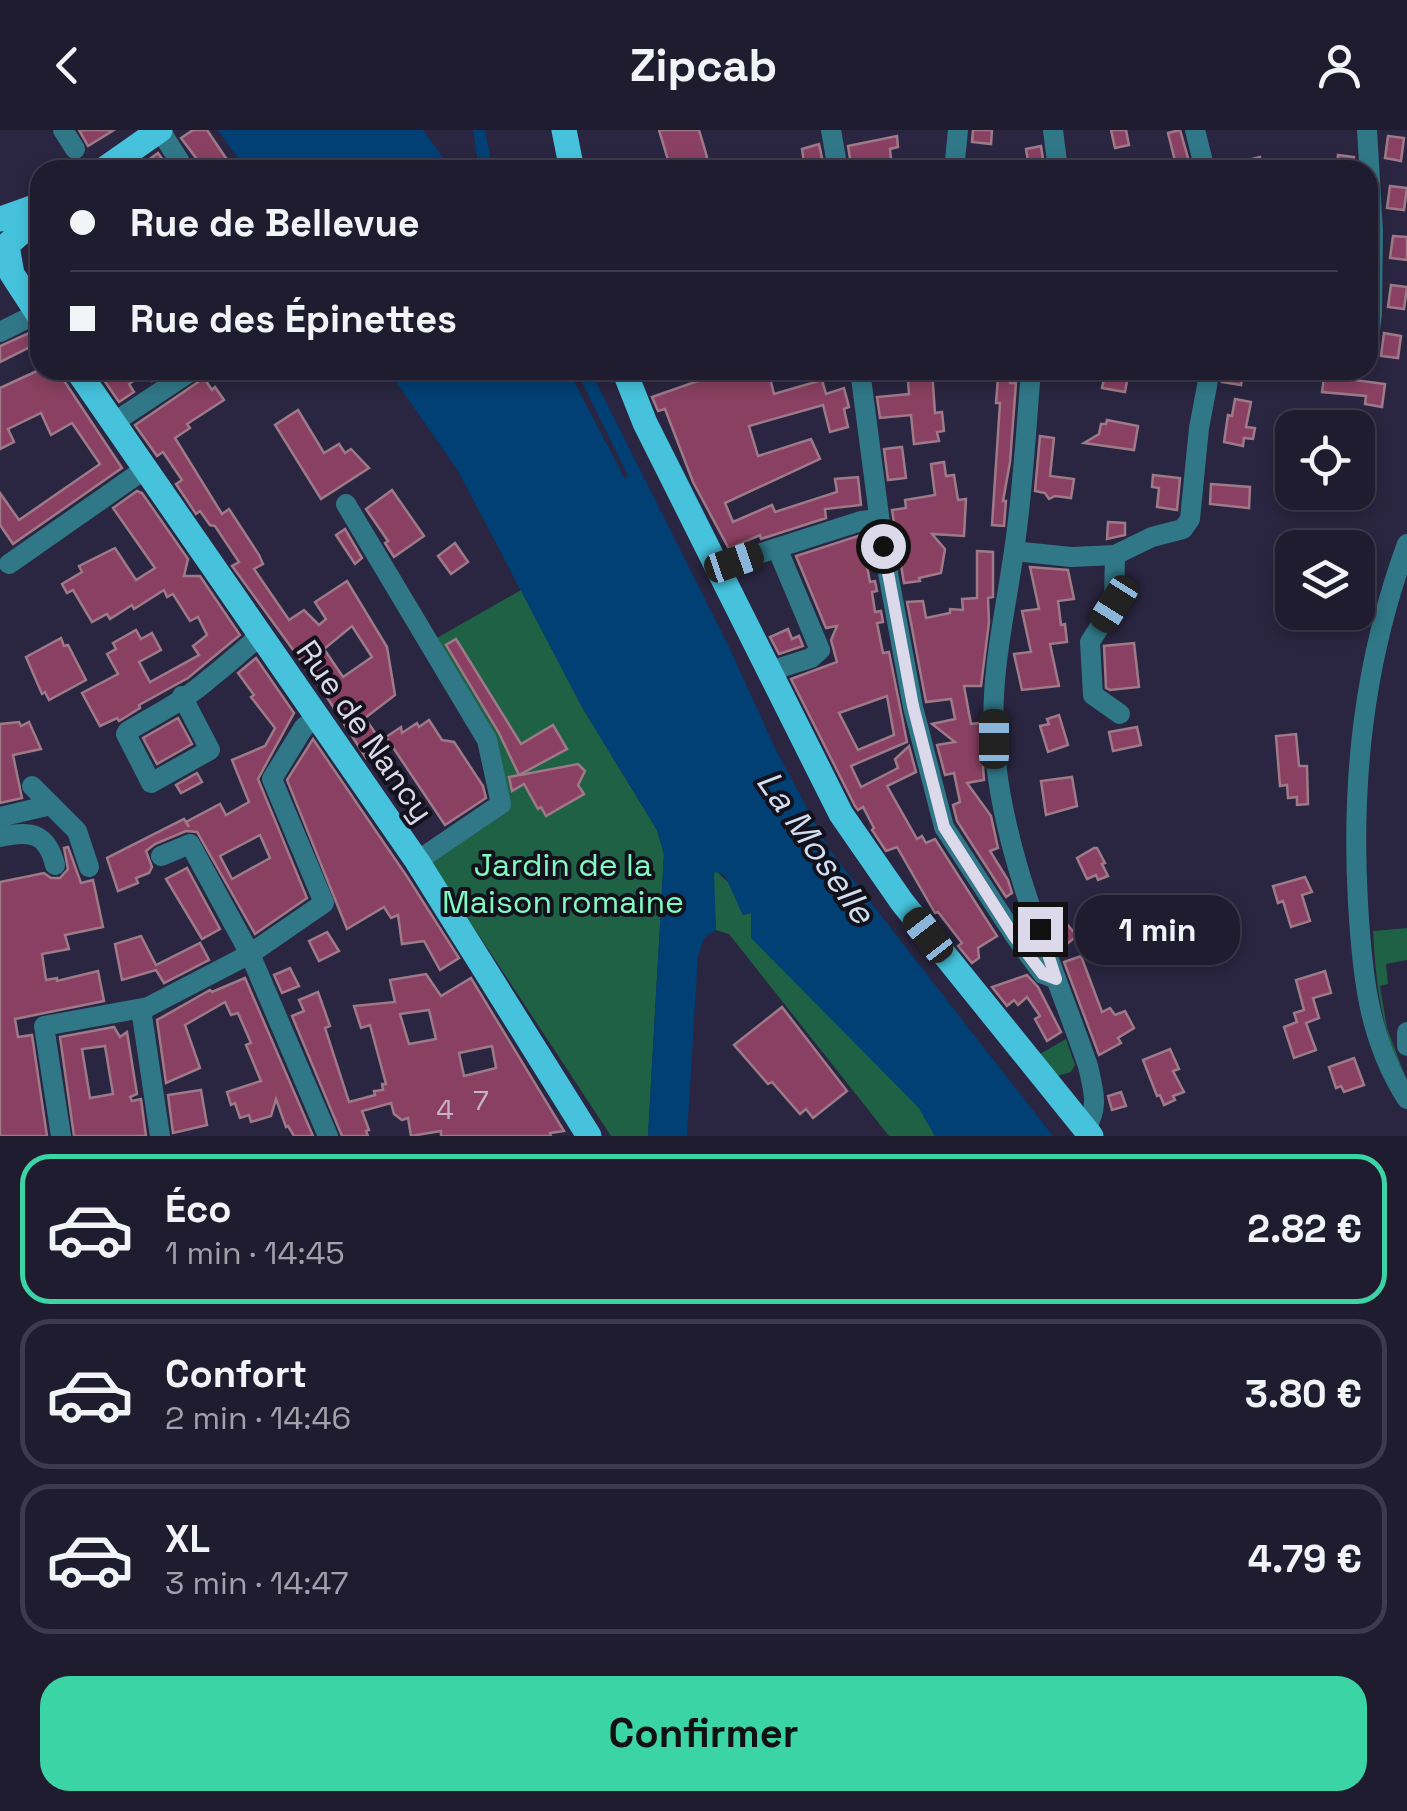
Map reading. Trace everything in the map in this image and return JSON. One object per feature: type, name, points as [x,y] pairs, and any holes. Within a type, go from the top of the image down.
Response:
[{"type":"main road","points":[[127,160],[160,130]]},
{"type":"main road","points":[[564,130],[570,160]]},
{"type":"main road","points":[[4,235],[30,213]]},
{"type":"main road","points":[[4,235],[30,221]]},
{"type":"main road","points":[[4,235],[12,274],[30,301]]},
{"type":"main road","name":"Rue de Nancy","points":[[84,380],[417,861],[590,1136]]},
{"type":"main road","points":[[628,380],[645,423],[841,814],[866,854],[1088,1132]]},
{"type":"street","points":[[62,130],[75,149]]},
{"type":"street","points":[[160,130],[178,160]]},
{"type":"street","points":[[831,130],[836,160]]},
{"type":"street","points":[[955,160],[958,130]]},
{"type":"street","points":[[1054,130],[1057,160]]},
{"type":"street","points":[[1195,130],[1202,160]]},
{"type":"street","points":[[1367,130],[1369,160]]},
{"type":"street","points":[[0,332],[30,319]]},
{"type":"street","points":[[113,423],[178,380]]},
{"type":"street","points":[[861,380],[878,519],[913,706],[944,827],[1014,936],[1043,974],[1056,979]]},
{"type":"street","points":[[1031,380],[1014,551],[997,651],[994,739],[1002,807],[1088,1066],[1095,1100],[1088,1132]]},
{"type":"street","points":[[1014,551],[1070,557],[1115,555],[1188,524],[1209,380]]},
{"type":"street","points":[[9,564],[146,470]]},
{"type":"street","points":[[346,504],[487,740],[501,804],[417,861]]},
{"type":"street","points":[[718,568],[861,521],[878,519]]},
{"type":"street","points":[[1407,544],[1378,634],[1368,685],[1356,816],[1361,948],[1372,1023],[1389,1071],[1407,1099]]},
{"type":"street","points":[[770,670],[812,658],[820,650],[777,548]]},
{"type":"street","points":[[1115,555],[1114,604],[1090,642],[1094,694],[1120,714]]},
{"type":"street","points":[[182,696],[210,750],[152,783],[126,734],[182,696],[212,678],[260,636]]},
{"type":"street","points":[[61,1136],[44,1026],[141,1009],[250,954],[324,903],[272,779],[304,727],[316,719]]},
{"type":"street","points":[[32,786],[77,831],[88,867]]},
{"type":"street","points":[[0,817],[51,805]]},
{"type":"street","points":[[0,836],[19,832],[38,836],[51,846],[56,865]]},
{"type":"street","points":[[161,856],[190,844],[250,954],[328,1136]]},
{"type":"street","points":[[141,1009],[160,1136]]},
{"type":"street","points":[[1407,1032],[1407,1046]]},
{"type":"street","points":[[1062,1100],[1088,1066]]},
{"type":"green space","name":"Jardin de la Maison romaine","points":[[521,590],[582,707],[657,830],[664,854],[648,1136],[611,1136],[426,855],[501,804],[487,739],[428,643]]},
{"type":"green space","points":[[717,872],[729,883],[743,915],[751,913],[752,919],[919,1108],[935,1136],[889,1136],[729,934],[716,930],[712,873]]},
{"type":"green space","points":[[1407,928],[1407,960],[1386,964],[1388,984],[1380,986],[1387,1028],[1407,1081],[1391,1045],[1381,1008],[1373,931]]},
{"type":"green space","points":[[1066,1039],[1075,1065],[1071,1072],[1057,1076],[1040,1054]]},
{"type":"water","points":[[218,130],[423,130],[445,160],[239,160]]},
{"type":"water","points":[[473,130],[485,130],[491,160],[478,160]]},
{"type":"water","name":"La Moselle","points":[[395,380],[573,380],[625,479],[628,476],[581,380],[595,380],[728,645],[777,752],[829,849],[1053,1136],[935,1136],[919,1108],[751,938],[751,913],[743,915],[725,876],[714,871],[716,930],[704,938],[698,956],[687,1136],[648,1136],[664,854],[657,830],[582,707],[458,471]]},
{"type":"building","points":[[79,130],[114,130],[88,146]]},
{"type":"building","points":[[193,130],[207,130],[227,160],[198,160],[181,138]]},
{"type":"building","points":[[659,130],[699,130],[705,160],[668,160]]},
{"type":"building","points":[[973,130],[992,130],[991,144],[972,142]]},
{"type":"building","points":[[1111,130],[1126,130],[1129,145],[1115,148]]},
{"type":"building","points":[[1180,130],[1189,160],[1175,160],[1168,133]]},
{"type":"building","points":[[897,136],[898,147],[890,149],[891,160],[850,160],[848,146]]},
{"type":"building","points":[[1388,136],[1404,138],[1401,161],[1385,158]]},
{"type":"building","points":[[819,144],[822,160],[804,160],[802,149]]},
{"type":"building","points":[[1041,146],[1043,159],[1028,160],[1026,149]]},
{"type":"building","points":[[1338,155],[1354,157],[1354,160],[1338,160]]},
{"type":"building","points":[[1390,186],[1407,188],[1404,210],[1387,208]]},
{"type":"building","points":[[1393,236],[1407,237],[1407,260],[1390,258]]},
{"type":"building","points":[[1391,285],[1407,287],[1404,309],[1388,307]]},
{"type":"building","points":[[30,332],[30,347],[0,362],[0,346]]},
{"type":"building","points":[[1384,333],[1401,336],[1398,358],[1381,356]]},
{"type":"building","points":[[30,374],[30,380],[64,380],[122,468],[13,544],[0,525],[0,493],[19,520],[100,464],[72,423],[51,435],[41,413],[8,429],[14,442],[0,449],[0,388]]},
{"type":"building","points":[[104,380],[135,380],[129,384],[134,392],[119,402]]},
{"type":"building","points":[[201,380],[212,390],[215,387],[224,400],[187,424],[190,428],[175,438],[222,514],[229,509],[259,555],[263,564],[254,569],[289,620],[304,610],[319,625],[326,619],[315,602],[347,581],[387,647],[395,695],[365,718],[384,746],[366,758],[323,691],[232,566],[239,562],[215,526],[200,511],[196,514],[176,484],[182,480],[163,452],[157,456],[135,425]],"holes":[[[352,626],[372,657],[343,677],[324,649]]]},
{"type":"building","points":[[701,380],[770,380],[774,394],[822,380],[826,394],[844,388],[849,407],[844,409],[848,427],[830,432],[823,405],[749,426],[758,456],[811,439],[820,459],[725,503],[733,522],[772,505],[775,512],[837,492],[835,479],[858,477],[861,505],[825,509],[826,518],[761,539],[760,535],[729,549],[693,482],[665,409],[658,411],[652,397]]},
{"type":"building","points":[[908,380],[933,380],[935,413],[942,412],[944,431],[937,432],[939,441],[914,444],[911,415],[880,418],[877,397],[909,394]]},
{"type":"building","points":[[998,380],[1016,383],[1003,501],[1004,526],[992,525],[1000,403],[996,403]]},
{"type":"building","points":[[1104,380],[1127,380],[1125,392],[1102,388]]},
{"type":"building","points":[[1222,380],[1242,380],[1241,385]]},
{"type":"building","points":[[1324,380],[1385,384],[1382,407],[1365,404],[1366,396],[1322,392]]},
{"type":"building","points":[[1235,399],[1251,402],[1246,427],[1255,428],[1253,439],[1244,438],[1243,446],[1224,442]]},
{"type":"building","points":[[298,410],[324,453],[339,444],[345,453],[351,449],[369,468],[321,499],[275,425]]},
{"type":"building","points":[[1107,420],[1138,426],[1134,450],[1084,443],[1099,434],[1101,424]]},
{"type":"building","points":[[1040,436],[1054,438],[1050,476],[1074,479],[1071,498],[1049,499],[1045,493],[1035,491]]},
{"type":"building","points":[[902,447],[906,478],[888,480],[884,449]]},
{"type":"building","points":[[944,462],[946,476],[954,475],[958,500],[966,499],[964,536],[932,534],[945,549],[941,573],[904,583],[892,510],[906,508],[905,500],[935,495],[931,464]]},
{"type":"building","points":[[1153,475],[1180,478],[1177,510],[1157,507],[1159,488],[1152,487]]},
{"type":"building","points":[[1211,484],[1250,487],[1249,508],[1210,504]]},
{"type":"building","points":[[392,490],[424,536],[394,557],[366,509]]},
{"type":"building","points":[[137,491],[188,559],[184,576],[200,576],[240,635],[188,678],[139,705],[119,721],[117,718],[100,726],[82,693],[118,674],[107,654],[116,649],[113,643],[136,630],[141,639],[152,633],[161,650],[139,662],[150,682],[199,655],[193,646],[207,635],[198,617],[190,621],[173,594],[167,597],[164,590],[134,609],[132,605],[110,619],[107,614],[92,622],[73,590],[67,593],[62,584],[82,572],[79,566],[115,548],[136,580],[155,568],[113,508]]},
{"type":"building","points":[[1108,522],[1125,523],[1125,535],[1107,539]]},
{"type":"building","points":[[345,529],[362,558],[355,564],[336,535]]},
{"type":"building","points":[[861,535],[870,582],[875,581],[877,591],[872,592],[875,612],[881,611],[883,622],[877,623],[883,653],[889,652],[907,742],[851,766],[861,787],[898,768],[895,759],[909,746],[916,772],[887,786],[917,839],[922,836],[926,843],[935,839],[997,936],[978,948],[979,958],[972,963],[958,946],[962,943],[935,913],[897,847],[886,851],[863,807],[858,810],[855,806],[791,679],[837,662],[831,640],[837,626],[826,628],[796,556]],"holes":[[[887,696],[894,735],[858,750],[839,713]]]},
{"type":"building","points":[[455,543],[468,562],[451,574],[438,556]]},
{"type":"building","points":[[977,551],[993,552],[993,597],[988,598],[981,686],[964,686],[971,724],[980,723],[984,780],[967,783],[991,816],[998,848],[990,851],[1008,880],[1012,893],[1006,897],[957,821],[953,805],[960,802],[954,773],[945,775],[937,745],[955,742],[932,724],[955,719],[951,699],[926,702],[907,602],[923,601],[926,618],[950,613],[950,609],[963,610],[962,599],[977,598]]},
{"type":"building","points":[[1030,567],[1068,570],[1074,599],[1058,601],[1067,642],[1050,644],[1059,686],[1022,690],[1014,654],[1031,652],[1022,611],[1039,609]]},
{"type":"building","points":[[788,629],[792,639],[799,636],[803,646],[779,654],[770,637]]},
{"type":"building","points":[[61,638],[86,680],[49,700],[45,692],[42,694],[26,657]]},
{"type":"building","points":[[456,639],[521,744],[553,725],[567,749],[519,775],[499,733],[446,645]]},
{"type":"building","points":[[1134,643],[1139,687],[1106,688],[1104,646]]},
{"type":"building","points":[[256,658],[294,713],[258,779],[307,898],[255,934],[197,832],[186,831],[155,844],[146,851],[152,867],[149,873],[136,878],[138,883],[118,891],[107,858],[184,819],[189,827],[186,822],[220,804],[226,815],[249,802],[232,760],[265,746],[275,728],[238,673]],"holes":[[[260,835],[270,858],[232,879],[220,856]]]},
{"type":"building","points":[[1059,715],[1068,745],[1048,752],[1040,726]]},
{"type":"building","points":[[178,718],[192,744],[157,764],[143,738]]},
{"type":"building","points":[[429,720],[442,740],[454,742],[483,786],[486,798],[445,825],[386,737],[401,727],[402,733]]},
{"type":"building","points":[[19,722],[21,726],[29,722],[41,749],[13,755],[22,798],[0,803],[0,724]]},
{"type":"building","points":[[1137,727],[1141,745],[1113,751],[1109,732]]},
{"type":"building","points":[[1296,734],[1299,766],[1307,766],[1308,804],[1297,805],[1297,797],[1288,798],[1287,785],[1280,786],[1276,736]]},
{"type":"building","points":[[313,739],[459,958],[440,970],[424,941],[402,944],[398,915],[391,918],[384,907],[347,929],[287,780]]},
{"type":"building","points":[[578,764],[585,771],[578,785],[584,794],[546,816],[524,784],[512,791],[509,777]]},
{"type":"building","points":[[197,773],[202,782],[181,793],[176,785]]},
{"type":"building","points":[[1072,777],[1077,806],[1046,815],[1041,781]]},
{"type":"building","points":[[68,847],[81,883],[93,880],[103,927],[65,935],[69,949],[42,954],[46,980],[98,971],[104,1001],[15,1019],[18,1037],[32,1035],[47,1136],[0,1136],[0,882],[44,873],[60,878],[68,869],[64,848]]},
{"type":"building","points":[[1094,848],[1105,863],[1102,864],[1108,876],[1098,880],[1096,875],[1087,879],[1077,858]]},
{"type":"building","points":[[187,868],[220,929],[202,939],[166,879]]},
{"type":"building","points":[[1305,877],[1312,892],[1302,895],[1310,921],[1291,927],[1283,901],[1278,903],[1273,886]]},
{"type":"building","points":[[1061,917],[1077,936],[1068,943],[1061,934],[1056,938],[1051,924]]},
{"type":"building","points":[[327,932],[339,951],[319,961],[309,941]]},
{"type":"building","points":[[141,936],[156,965],[200,943],[209,960],[164,983],[156,970],[122,980],[115,944]]},
{"type":"building","points":[[1081,956],[1102,1012],[1110,1008],[1115,1015],[1125,1011],[1134,1028],[1118,1038],[1121,1043],[1099,1055],[1064,962]]},
{"type":"building","points":[[290,968],[299,986],[282,993],[274,975]]},
{"type":"building","points":[[1325,971],[1331,993],[1313,998],[1319,1018],[1306,1023],[1316,1050],[1294,1058],[1284,1027],[1297,1022],[1294,1013],[1304,1010],[1296,980]]},
{"type":"building","points":[[426,974],[441,996],[471,978],[564,1131],[550,1133],[551,1136],[441,1136],[441,1131],[411,1136],[408,1118],[402,1120],[394,1114],[391,1103],[362,1111],[368,1136],[342,1136],[292,1016],[304,1011],[299,1000],[318,992],[330,1026],[325,1028],[349,1102],[375,1095],[374,1091],[383,1090],[382,1084],[386,1084],[370,1025],[361,1028],[354,1006],[395,1002],[390,980]],"holes":[[[429,1010],[436,1039],[409,1044],[400,1014]],[[492,1046],[496,1068],[464,1076],[459,1053]]]},
{"type":"building","points":[[1027,975],[1038,987],[1061,1032],[1047,1041],[1035,1019],[1040,1016],[1027,997],[1018,1005],[1014,1000],[1007,1006],[992,987]]},
{"type":"building","points":[[245,978],[313,1136],[294,1136],[286,1127],[276,1099],[271,1116],[251,1122],[249,1115],[240,1118],[235,1103],[231,1105],[227,1092],[261,1081],[238,1013],[231,1015],[225,1002],[185,1025],[200,1068],[166,1083],[157,1020],[210,990]]},
{"type":"building","points":[[782,1007],[847,1091],[813,1118],[806,1109],[800,1114],[734,1045]]},
{"type":"building","points":[[114,1027],[120,1037],[127,1032],[137,1094],[130,1097],[132,1101],[141,1099],[146,1136],[74,1136],[60,1037]],"holes":[[[105,1046],[113,1094],[90,1098],[82,1049]]]},
{"type":"building","points":[[1170,1049],[1179,1069],[1173,1071],[1184,1092],[1164,1105],[1143,1060]]},
{"type":"building","points":[[1354,1058],[1364,1085],[1344,1092],[1341,1086],[1336,1088],[1329,1067]]},
{"type":"building","points":[[201,1090],[207,1125],[173,1133],[168,1095]]},
{"type":"building","points":[[1121,1092],[1126,1106],[1112,1110],[1108,1096]]},
{"type":"route","points":[[883,546],[913,706],[944,827],[1014,936],[1043,974],[1056,979],[1040,929]]}]
